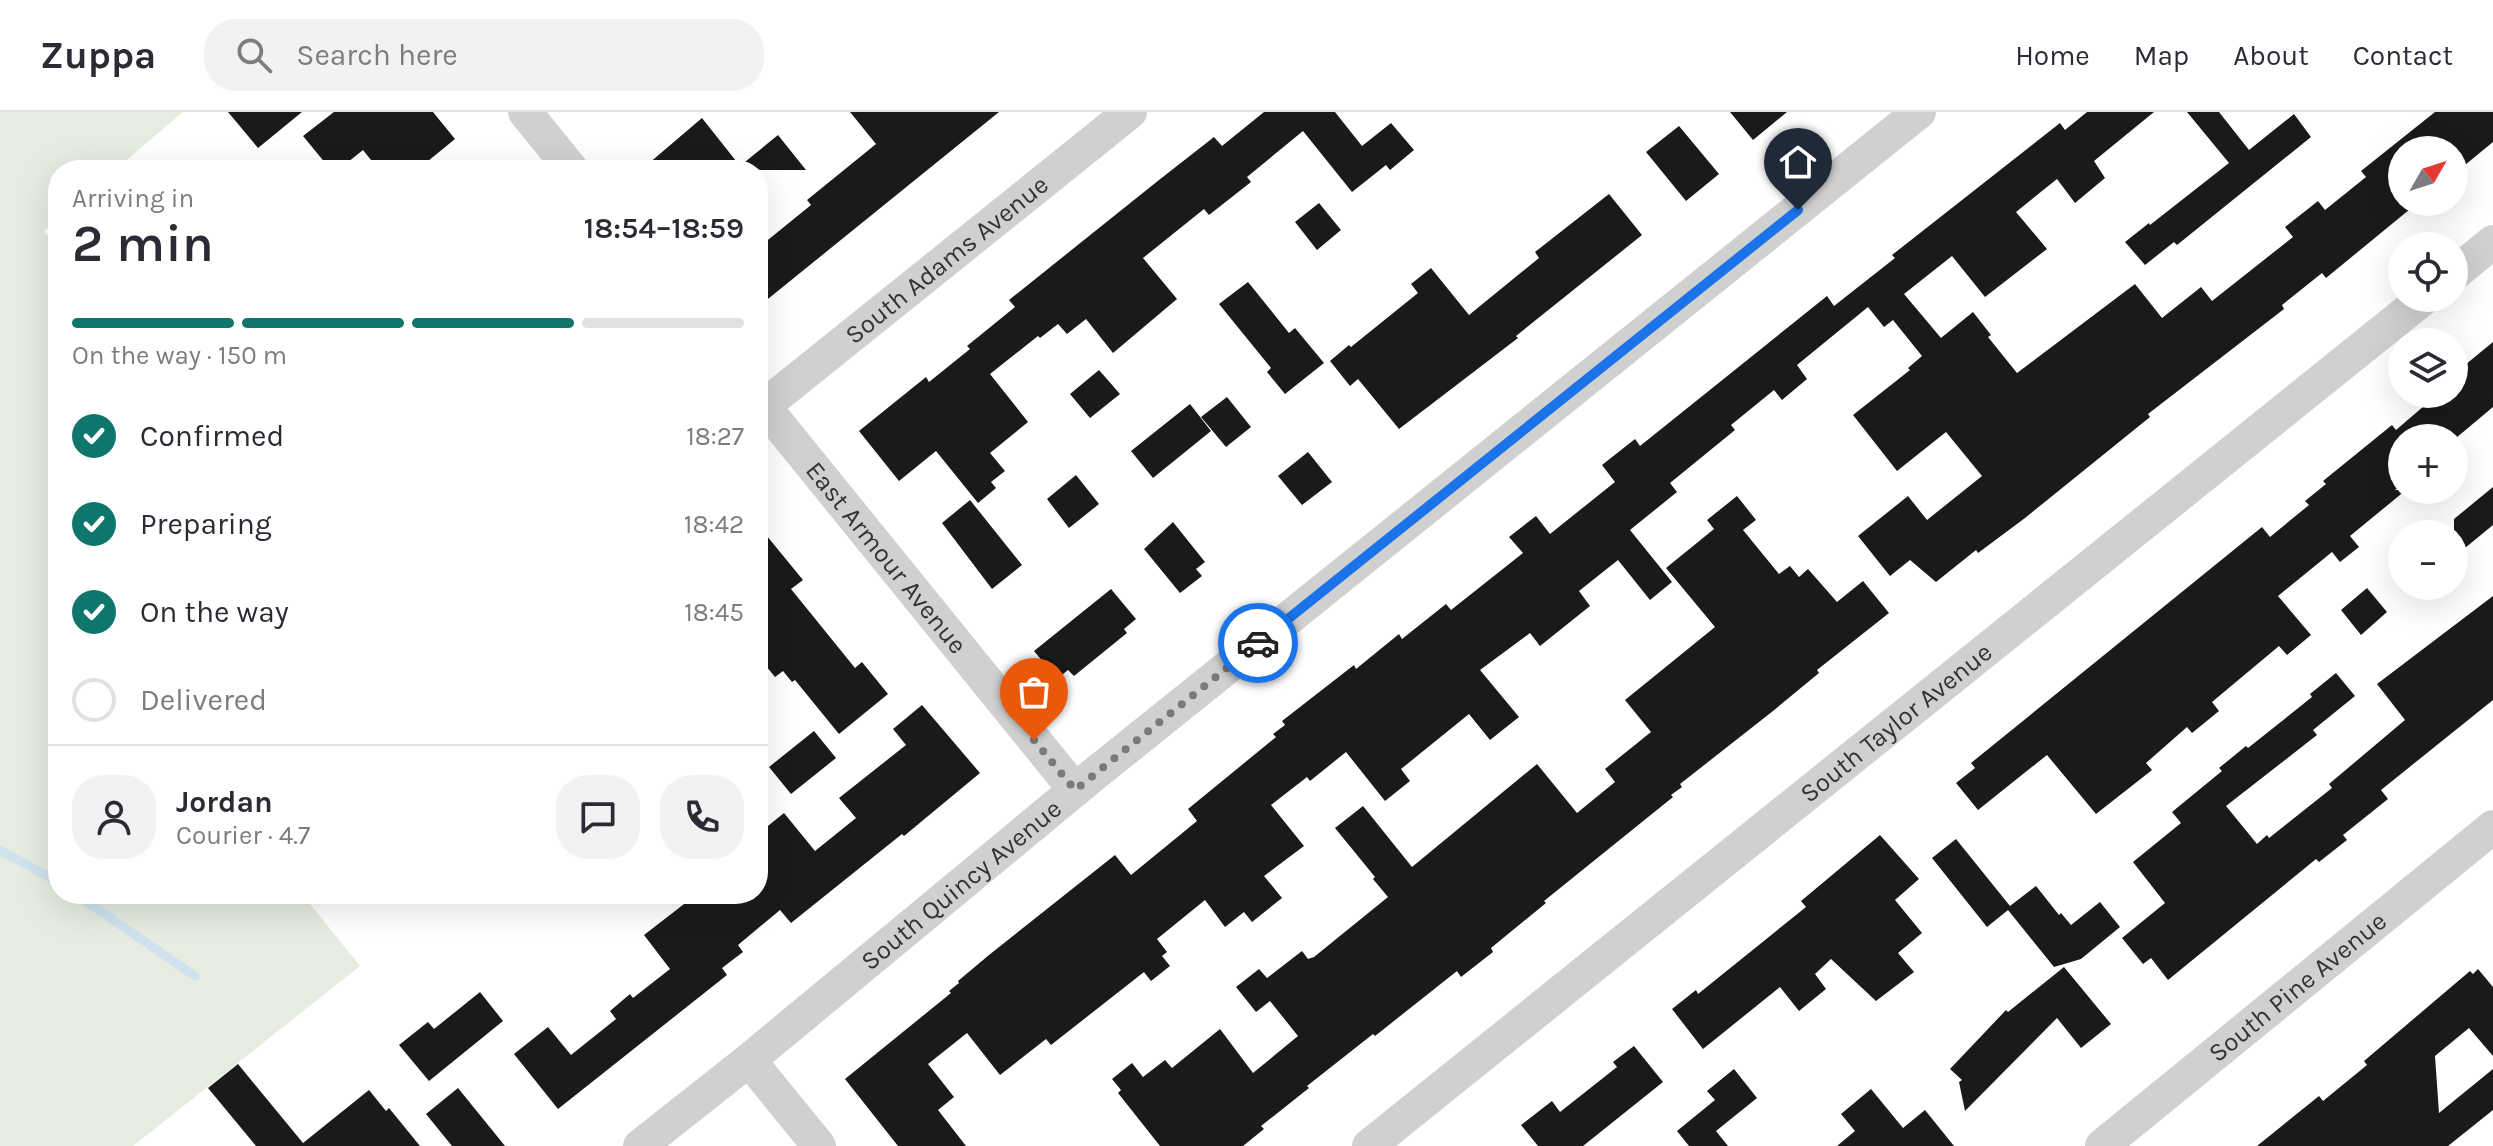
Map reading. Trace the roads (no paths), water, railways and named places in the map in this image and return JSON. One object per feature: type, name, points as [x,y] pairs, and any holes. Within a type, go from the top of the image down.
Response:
[{"type":"street","points":[[525,112],[564,160]]},
{"type":"street","name":"South Adams Avenue","points":[[768,397],[1130,112]]},
{"type":"street","name":"South Quincy Avenue","points":[[640,1146],[749,1060],[1075,790],[1919,112]]},
{"type":"street","points":[[2468,263],[2493,242]]},
{"type":"street","name":"South Taylor Avenue","points":[[1369,1146],[2407,312]]},
{"type":"street","name":"East Armour Avenue","points":[[768,412],[1075,790]]},
{"type":"street","name":"South Pine Avenue","points":[[2102,1146],[2493,827]]},
{"type":"street","points":[[749,1060],[819,1146]]},
{"type":"waterway","points":[[0,850],[48,876]]},
{"type":"waterway","points":[[90,904],[195,976]]}]
